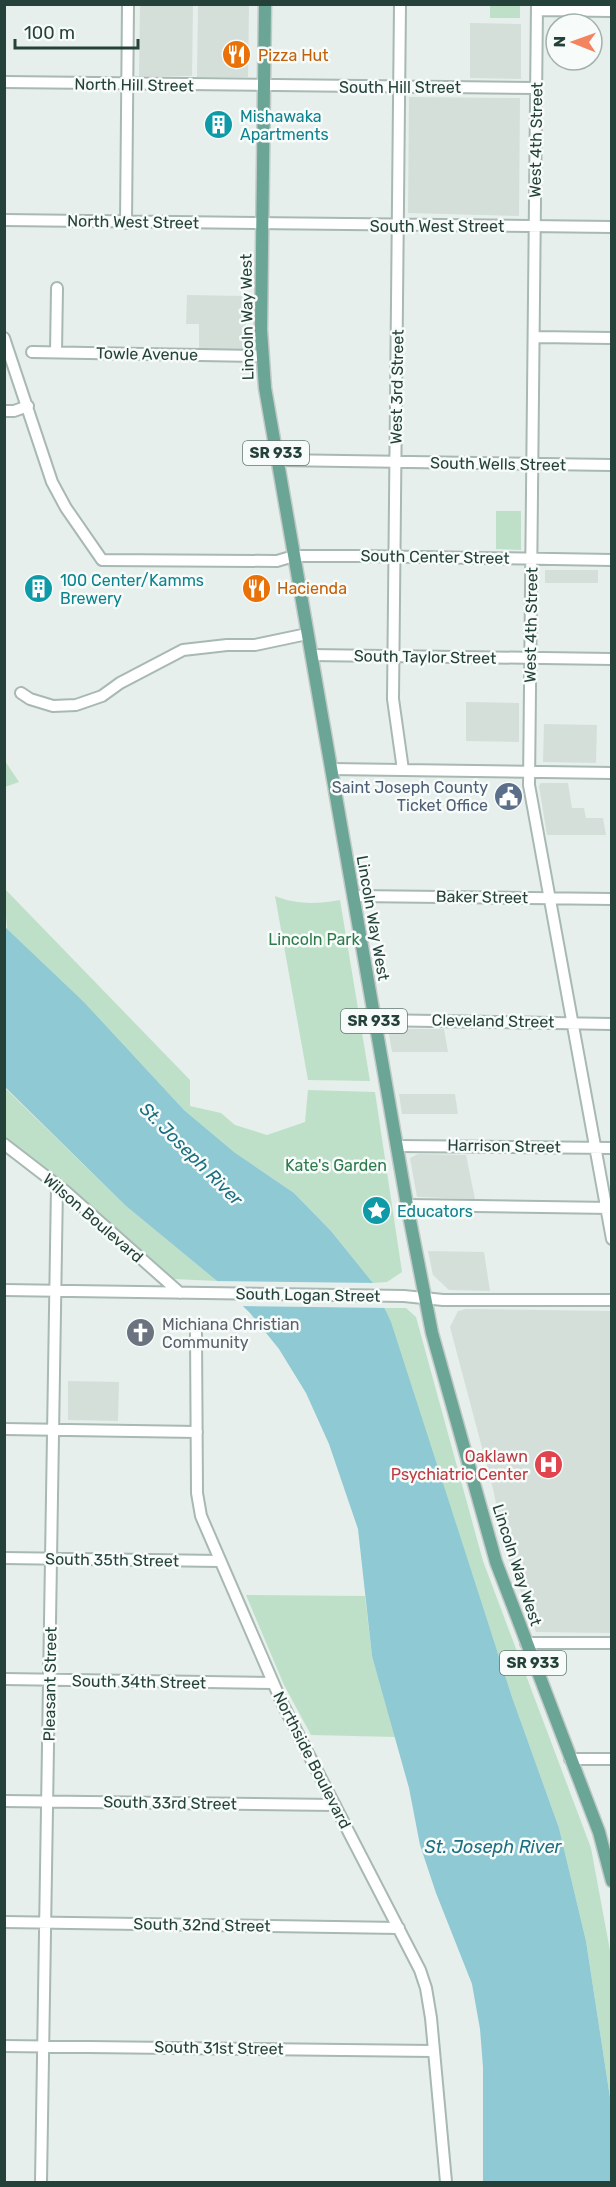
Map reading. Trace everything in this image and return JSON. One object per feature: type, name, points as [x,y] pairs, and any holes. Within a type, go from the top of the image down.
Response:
[{"type":"main road","name":"Lincoln Way West","points":[[265,4],[262,224],[262,356],[265,388],[407,1205],[424,1297],[490,1540],[526,1644],[599,1832],[611,1877]]},
{"type":"street","points":[[126,223],[128,4]]},
{"type":"street","name":"West 3rd Street","points":[[400,4],[393,699],[403,770]]},
{"type":"street","points":[[537,7],[612,11]]},
{"type":"street","name":"West 4th Street","points":[[537,7],[529,785],[595,1147],[609,1208],[612,1239]]},
{"type":"street","name":"North Hill Street","points":[[4,82],[264,87]]},
{"type":"street","name":"South Hill Street","points":[[264,87],[536,88]]},
{"type":"street","name":"North West Street","points":[[4,220],[262,224]]},
{"type":"street","name":"South West Street","points":[[262,224],[612,227]]},
{"type":"street","points":[[56,352],[57,288]]},
{"type":"street","points":[[535,337],[612,338]]},
{"type":"street","points":[[4,338],[28,406],[14,411],[4,411]]},
{"type":"street","name":"Towle Avenue","points":[[32,352],[262,356]]},
{"type":"street","name":"South Center Street","points":[[28,406],[58,496],[102,560],[277,561],[294,556],[612,560]]},
{"type":"street","name":"South Wells Street","points":[[278,460],[612,465]]},
{"type":"street","points":[[21,693],[43,704],[64,707],[76,705],[102,696],[120,683],[183,650],[227,645],[255,645],[307,634]]},
{"type":"street","name":"South Taylor Street","points":[[311,655],[612,660]]},
{"type":"street","points":[[330,769],[612,773]]},
{"type":"street","name":"Baker Street","points":[[353,896],[612,899]]},
{"type":"street","name":"Cleveland Street","points":[[374,1020],[612,1024]]},
{"type":"street","name":"Wilson Boulevard","points":[[4,1144],[57,1186],[180,1293]]},
{"type":"street","name":"Harrison Street","points":[[397,1146],[612,1148]]},
{"type":"street","points":[[4,1155],[18,1155]]},
{"type":"street","name":"Pleasant Street","points":[[41,2182],[51,1680],[57,1186]]},
{"type":"street","points":[[407,1205],[609,1208]]},
{"type":"street","name":"South Logan Street","points":[[4,1290],[404,1296],[444,1300],[612,1300]]},
{"type":"street","name":"Northside Boulevard","points":[[195,1334],[197,1500],[220,1561],[273,1683],[399,1928],[426,1988],[446,2182]]},
{"type":"street","points":[[4,1429],[197,1432]]},
{"type":"street","name":"South 35th Street","points":[[4,1558],[220,1561]]},
{"type":"street","points":[[526,1644],[612,1643]]},
{"type":"street","name":"South 34th Street","points":[[4,1679],[273,1683]]},
{"type":"street","points":[[570,1759],[612,1759]]},
{"type":"street","name":"South 33rd Street","points":[[4,1801],[335,1805]]},
{"type":"street","name":"South 32nd Street","points":[[4,1922],[399,1928]]},
{"type":"street","name":"South 31st Street","points":[[4,2046],[433,2051]]},
{"type":"shaded area","points":[[140,5],[193,5],[192,76],[139,76]]},
{"type":"shaded area","points":[[198,5],[249,5],[248,77],[197,77]]},
{"type":"shaded area","points":[[470,23],[521,24],[521,79],[470,78]]},
{"type":"shaded area","points":[[409,97],[520,98],[519,216],[408,213]]},
{"type":"shaded area","points":[[187,295],[246,296],[246,350],[199,349],[199,324],[186,324]]},
{"type":"shaded area","points":[[545,570],[598,570],[598,583],[545,583]]},
{"type":"shaded area","points":[[466,702],[519,703],[519,742],[466,741]]},
{"type":"shaded area","points":[[544,724],[597,725],[596,763],[543,762]]},
{"type":"shaded area","points":[[541,783],[568,783],[572,808],[584,808],[586,818],[603,818],[606,835],[547,835],[539,786]]},
{"type":"shaded area","points":[[388,1029],[444,1029],[448,1052],[392,1052]]},
{"type":"shaded area","points":[[399,1094],[455,1094],[458,1114],[402,1114]]},
{"type":"shaded area","points":[[418,1154],[466,1155],[475,1199],[417,1197],[410,1158]]},
{"type":"shaded area","points":[[428,1251],[484,1252],[490,1291],[449,1290],[433,1275]]},
{"type":"shaded area","name":"Oaklawn Psychiatric Center","points":[[466,1309],[611,1311],[611,1633],[536,1632],[505,1550],[494,1493],[450,1327],[458,1311]]},
{"type":"shaded area","points":[[68,1381],[119,1382],[118,1421],[68,1420]]},
{"type":"green space","points":[[490,5],[520,5],[520,18],[490,18]]},
{"type":"green space","points":[[496,511],[521,511],[521,550],[496,549]]},
{"type":"green space","points":[[5,761],[19,782],[4,787]]},
{"type":"green space","name":"Kate's Garden","points":[[4,888],[190,1080],[190,1106],[221,1113],[235,1125],[267,1135],[305,1122],[308,1090],[375,1092],[402,1272],[387,1282],[373,1283],[331,1231],[294,1193],[234,1152],[184,1110],[84,1002],[7,929]]},
{"type":"green space","name":"Lincoln Park","points":[[275,896],[307,903],[340,900],[370,1081],[308,1080]]},
{"type":"green space","points":[[4,1087],[126,1206],[217,1281],[174,1279],[5,1137]]},
{"type":"green space","points":[[385,1308],[406,1308],[416,1317],[483,1561],[591,1848],[611,1956],[611,2104],[586,1941],[559,1828],[512,1697]]},
{"type":"green space","points":[[246,1595],[365,1596],[372,1656],[396,1737],[311,1735],[284,1685]]},
{"type":"water","name":"St. Joseph River","points":[[4,926],[84,1002],[184,1110],[234,1152],[294,1193],[331,1231],[373,1283],[391,1322],[512,1697],[559,1828],[586,1941],[611,2104],[611,2182],[483,2182],[483,2067],[480,2029],[472,1984],[436,1893],[420,1845],[409,1788],[372,1656],[358,1529],[329,1444],[306,1393],[279,1349],[250,1313],[217,1281],[126,1206],[5,1087]]},
{"type":"pier","points":[[212,1281],[377,1283],[389,1308],[238,1306]]},
{"type":"place","name":"Pizza Hut","points":[[237,55]]},
{"type":"place","name":"Mishawaka Apartments","points":[[219,125]]},
{"type":"place","name":"Hacienda","points":[[256,588]]},
{"type":"place","name":"100 Center/Kamms Brewery","points":[[39,589]]},
{"type":"place","name":"Saint Joseph County Ticket Office","points":[[509,796]]},
{"type":"place","name":"Educators","points":[[376,1211]]},
{"type":"place","name":"Michiana Christian Community","points":[[141,1333]]},
{"type":"place","name":"Oaklawn Psychiatric Center","points":[[549,1465]]}]
